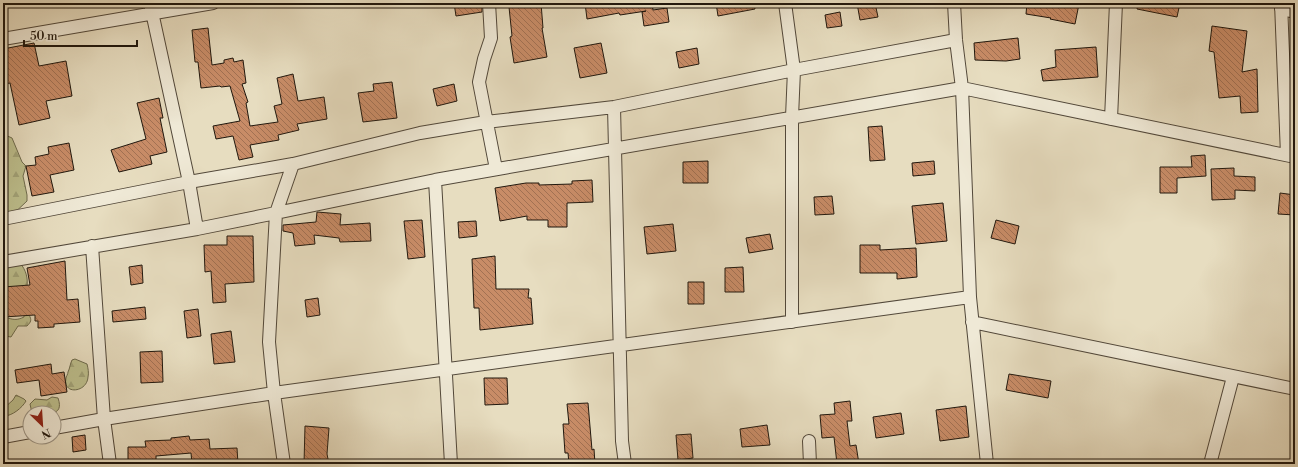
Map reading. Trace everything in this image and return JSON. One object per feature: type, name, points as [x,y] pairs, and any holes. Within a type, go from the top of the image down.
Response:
[{"type":"street","points":[[3,39],[151,9],[213,3]]},
{"type":"street","points":[[489,3],[491,38],[484,59],[479,82],[496,169]]},
{"type":"street","points":[[785,3],[794,70],[792,118],[792,322]]},
{"type":"street","points":[[954,3],[956,40],[962,88],[970,297],[987,464]]},
{"type":"street","points":[[1111,119],[1116,3]]},
{"type":"street","points":[[3,262],[197,229],[435,180],[962,88],[1291,156],[1281,6],[1295,12]]},
{"type":"street","points":[[151,9],[189,182],[197,229]]},
{"type":"street","points":[[3,219],[189,182],[293,164],[420,133],[486,122],[614,107],[794,70],[956,40]]},
{"type":"street","points":[[614,107],[622,441],[625,464]]},
{"type":"street","points":[[284,464],[274,393],[269,342],[276,213],[293,164]]},
{"type":"street","points":[[435,180],[451,464]]},
{"type":"street","points":[[92,246],[104,419],[110,464]]},
{"type":"street","points":[[62,427],[274,393],[970,297]]},
{"type":"street","points":[[972,322],[1295,389]]},
{"type":"street","points":[[1210,464],[1233,377]]},
{"type":"street","points":[[3,437],[22,433]]},
{"type":"street","points":[[809,441],[810,464]]},
{"type":"green space","points":[[3,134],[12,138],[22,162],[26,166],[23,176],[27,201],[8,219],[3,233]]},
{"type":"green space","points":[[20,263],[26,274],[27,286],[13,292],[3,287],[3,267]]},
{"type":"green space","points":[[24,314],[29,315],[31,318],[28,325],[18,326],[11,337],[5,336],[3,334],[3,321],[8,318],[20,319],[24,317]]},
{"type":"green space","points":[[75,359],[87,364],[88,374],[87,382],[84,386],[75,390],[68,387],[66,378],[71,362]]},
{"type":"green space","points":[[16,395],[26,401],[16,411],[10,415],[4,416],[3,409],[13,400]]},
{"type":"green space","points":[[52,397],[58,398],[59,405],[30,405],[35,399],[47,400]]},
{"type":"building","points":[[454,3],[482,3],[482,12],[456,16]]},
{"type":"building","points":[[541,3],[542,28],[547,57],[514,63],[510,37],[512,36],[509,7]]},
{"type":"building","points":[[585,3],[652,3],[653,10],[667,8],[669,22],[644,26],[642,12],[646,11],[620,15],[619,13],[587,19]]},
{"type":"building","points":[[716,3],[754,3],[755,9],[718,16]]},
{"type":"building","points":[[857,3],[875,3],[878,17],[860,20]]},
{"type":"building","points":[[1027,3],[1079,4],[1075,24],[1026,14]]},
{"type":"building","points":[[1138,3],[1180,3],[1177,17],[1137,9]]},
{"type":"building","points":[[840,12],[842,26],[827,28],[825,15]]},
{"type":"building","points":[[1212,26],[1247,31],[1242,72],[1257,69],[1258,112],[1241,113],[1240,96],[1219,98],[1214,52],[1209,51]]},
{"type":"building","points":[[208,28],[212,65],[224,63],[224,60],[233,58],[234,62],[243,60],[246,83],[242,84],[248,102],[246,103],[250,126],[278,122],[274,106],[282,104],[277,78],[293,74],[298,101],[324,97],[327,119],[297,124],[299,130],[278,135],[279,140],[250,145],[253,157],[239,160],[233,136],[216,139],[213,126],[240,121],[230,86],[201,88],[198,62],[195,62],[192,30]]},
{"type":"building","points":[[1018,38],[1020,59],[1006,61],[975,60],[974,43]]},
{"type":"building","points":[[34,43],[39,66],[66,61],[72,96],[46,101],[50,118],[19,125],[10,83],[3,84],[3,65],[7,64],[3,49]]},
{"type":"building","points":[[601,43],[607,73],[580,78],[574,48]]},
{"type":"building","points":[[1096,47],[1098,77],[1043,81],[1041,70],[1056,67],[1055,50]]},
{"type":"building","points":[[697,48],[699,64],[679,68],[676,52]]},
{"type":"building","points":[[392,82],[397,118],[363,122],[358,93],[374,91],[373,84]]},
{"type":"building","points":[[454,84],[457,101],[437,106],[433,89]]},
{"type":"building","points":[[159,98],[163,118],[160,118],[167,152],[150,156],[152,164],[119,172],[111,150],[146,139],[137,103]]},
{"type":"building","points":[[882,126],[885,160],[870,161],[868,127]]},
{"type":"building","points":[[69,143],[74,170],[50,175],[54,192],[32,196],[26,166],[36,165],[35,157],[49,154],[48,147]]},
{"type":"building","points":[[1205,155],[1206,176],[1177,178],[1177,193],[1160,193],[1160,167],[1192,167],[1191,156]]},
{"type":"building","points":[[708,161],[708,183],[683,183],[683,162]]},
{"type":"building","points":[[934,161],[935,174],[913,176],[912,163]]},
{"type":"building","points":[[1234,168],[1234,176],[1255,177],[1255,191],[1235,190],[1235,199],[1212,200],[1211,169]]},
{"type":"building","points":[[592,180],[593,202],[567,203],[567,227],[548,227],[548,220],[527,220],[527,216],[500,221],[495,188],[526,183],[539,183],[539,185],[572,184],[572,181]]},
{"type":"building","points":[[1280,193],[1295,195],[1295,215],[1278,214]]},
{"type":"building","points":[[832,196],[834,214],[815,215],[814,197]]},
{"type":"building","points":[[943,203],[947,241],[916,244],[912,206]]},
{"type":"building","points":[[317,212],[341,214],[340,225],[370,223],[371,241],[340,242],[339,238],[314,235],[315,244],[295,246],[293,233],[283,231],[283,225],[316,222]]},
{"type":"building","points":[[422,220],[425,257],[408,259],[404,221]]},
{"type":"building","points":[[996,220],[1019,226],[1015,244],[991,238]]},
{"type":"building","points":[[476,221],[477,236],[459,238],[458,222]]},
{"type":"building","points":[[673,224],[676,251],[647,254],[644,227]]},
{"type":"building","points":[[770,234],[773,249],[749,253],[746,238]]},
{"type":"building","points":[[227,236],[253,236],[254,282],[225,284],[226,302],[213,303],[211,271],[205,272],[204,245],[227,245]]},
{"type":"building","points":[[860,245],[880,245],[880,250],[916,248],[917,277],[897,279],[897,273],[860,273]]},
{"type":"building","points":[[495,256],[496,289],[529,289],[528,298],[531,298],[533,324],[480,330],[479,308],[474,308],[472,259]]},
{"type":"building","points":[[65,261],[67,300],[78,299],[80,322],[54,324],[54,327],[38,328],[38,321],[35,321],[35,315],[3,317],[3,287],[30,285],[27,268]]},
{"type":"building","points":[[142,265],[143,283],[131,285],[129,267]]},
{"type":"building","points":[[743,267],[744,292],[725,292],[725,268]]},
{"type":"building","points":[[688,282],[704,282],[704,304],[688,304]]},
{"type":"building","points":[[318,298],[320,315],[307,317],[305,300]]},
{"type":"building","points":[[145,307],[146,319],[113,322],[112,311]]},
{"type":"building","points":[[198,309],[201,336],[187,338],[184,311]]},
{"type":"building","points":[[231,331],[235,362],[214,364],[211,334]]},
{"type":"building","points":[[162,351],[163,382],[141,383],[140,352]]},
{"type":"building","points":[[51,364],[52,374],[64,372],[67,392],[41,396],[39,380],[17,383],[15,370]]},
{"type":"building","points":[[1009,374],[1051,381],[1048,398],[1006,390]]},
{"type":"building","points":[[484,378],[507,378],[508,404],[485,405]]},
{"type":"building","points":[[850,401],[852,421],[847,421],[850,446],[856,445],[859,464],[837,464],[834,437],[822,438],[820,415],[835,414],[834,403]]},
{"type":"building","points":[[588,403],[592,450],[594,449],[595,464],[569,464],[568,453],[565,453],[563,424],[569,424],[567,404]]},
{"type":"building","points":[[966,406],[969,437],[940,441],[936,410]]},
{"type":"building","points":[[901,413],[904,434],[876,438],[873,417]]},
{"type":"building","points":[[767,425],[770,445],[742,447],[740,429]]},
{"type":"building","points":[[305,426],[329,428],[327,454],[329,464],[304,464]]},
{"type":"building","points":[[691,434],[693,458],[678,460],[676,435]]},
{"type":"building","points":[[85,435],[86,450],[73,452],[72,437]]},
{"type":"building","points":[[189,436],[190,440],[209,439],[210,449],[237,448],[238,464],[192,464],[191,453],[156,456],[156,464],[128,464],[128,447],[146,447],[145,441],[171,440],[171,438]]}]
